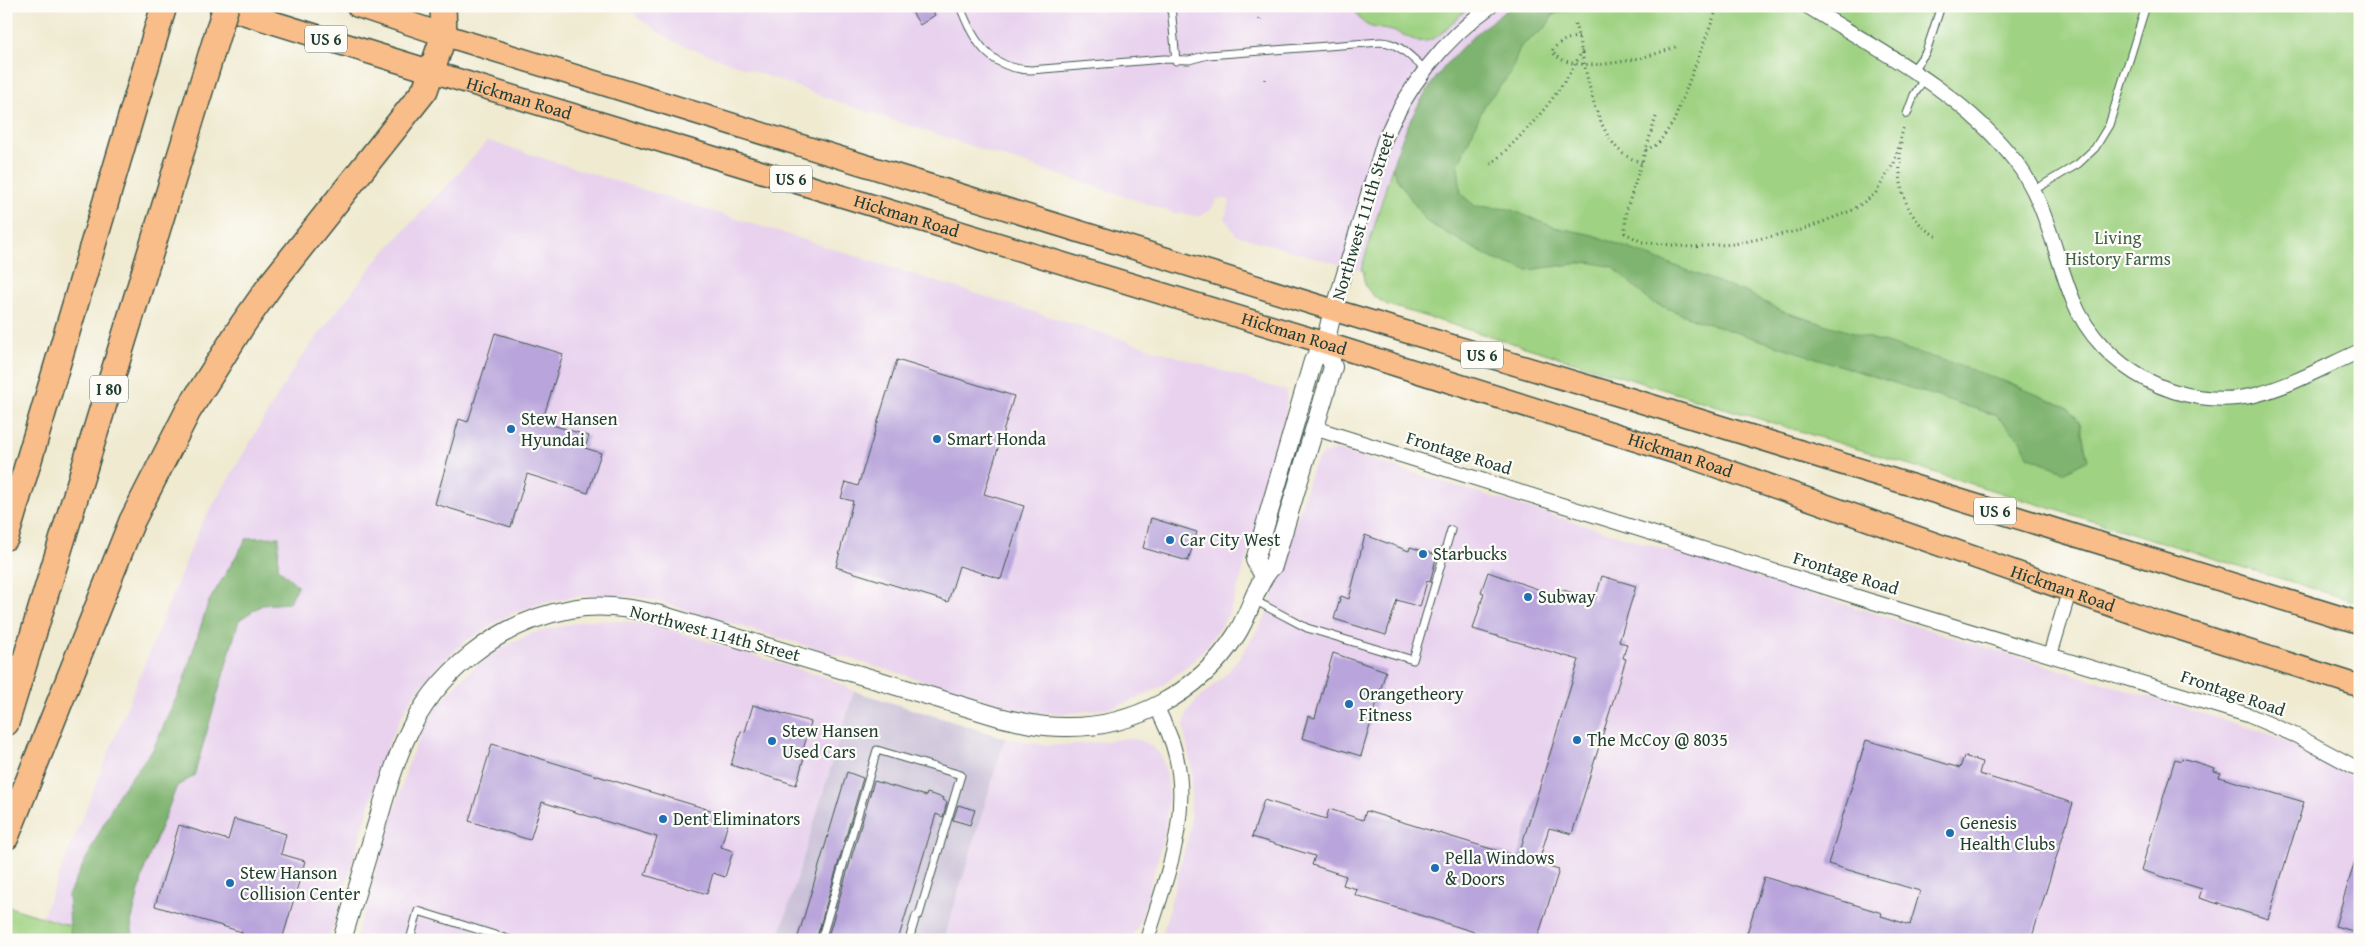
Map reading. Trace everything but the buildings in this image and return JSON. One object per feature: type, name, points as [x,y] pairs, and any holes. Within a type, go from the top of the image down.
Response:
[{"type":"highway","points":[[6,537],[164,6]]},
{"type":"highway","name":"Hickman Road","points":[[220,6],[433,72]]},
{"type":"highway","name":"I 80","points":[[6,723],[226,6]]},
{"type":"highway","name":"Hickman Road","points":[[358,6],[444,35]]},
{"type":"highway","points":[[6,837],[132,521],[188,411],[243,324],[268,290],[425,90],[433,72],[444,35],[443,6]]},
{"type":"main road","name":"Hickman Road","points":[[444,35],[1333,310],[1631,399],[2360,623]]},
{"type":"main road","name":"Hickman Road","points":[[433,72],[1325,343],[1692,458],[2069,592],[2360,686]]},
{"type":"street","name":"Northwest 111th Street","points":[[1263,574],[1255,560],[1314,361],[1325,343],[1333,310],[1384,141],[1397,113],[1426,70],[1449,42],[1491,6]]},
{"type":"street","points":[[1807,6],[1946,93],[1974,116],[2016,162],[2031,188],[2041,209],[2073,301],[2082,318],[2099,343],[2116,359],[2155,384],[2176,392],[2203,397],[2221,398],[2254,395],[2276,388],[2360,351]]},
{"type":"street","points":[[1147,940],[1173,855],[1181,811],[1180,774],[1174,745],[1156,706],[1177,695],[1200,678],[1229,646],[1245,622],[1263,574],[1273,566],[1333,367],[1325,343]]},
{"type":"street","name":"Frontage Road","points":[[1314,428],[2248,715],[2297,736],[2360,770]]},
{"type":"street","points":[[2050,655],[2069,592]]},
{"type":"street","name":"Northwest 114th Street","points":[[342,940],[390,778],[404,741],[418,714],[434,691],[455,668],[474,652],[516,626],[550,614],[572,608],[596,607],[619,607],[654,613],[999,717],[1035,725],[1089,726],[1127,718],[1156,706]]},
{"type":"lane","points":[[960,6],[966,23],[982,50],[999,63],[1014,68],[1031,70],[1164,59],[1176,61],[1208,55],[1391,43],[1400,47],[1426,70]]},
{"type":"lane","points":[[1171,6],[1176,61]]},
{"type":"lane","points":[[1912,72],[1926,52],[1941,6]]},
{"type":"lane","points":[[2031,188],[2040,186],[2072,168],[2094,148],[2109,125],[2146,6]]},
{"type":"lane","points":[[1907,114],[1914,95],[1924,80]]},
{"type":"lane","points":[[1254,600],[1307,628],[1413,660],[1451,530]]},
{"type":"lane","points":[[821,940],[877,750],[961,775],[919,915],[916,916],[909,940]]},
{"type":"lane","points":[[410,940],[418,911],[511,940]]},
{"type":"path","points":[[1396,6],[1408,9],[1419,6]]},
{"type":"path","points":[[1646,150],[1658,144],[1674,121],[1718,6]]},
{"type":"path","points":[[1575,24],[1594,102],[1605,132],[1622,152],[1642,164]]},
{"type":"path","points":[[1579,36],[1568,38],[1557,44],[1552,51],[1556,57],[1567,62],[1586,64],[1615,62],[1648,56],[1678,46]]},
{"type":"path","points":[[1491,164],[1527,130],[1550,103],[1583,51]]},
{"type":"path","points":[[1656,117],[1626,212],[1625,233],[1642,242],[1690,247],[1734,244],[1802,230],[1853,210],[1875,194],[1894,164],[1907,114]]},
{"type":"path","points":[[1904,126],[1900,173],[1903,195],[1920,224],[1938,238]]},
{"type":"shaded area","points":[[631,6],[1538,6],[1377,275],[1236,235],[1225,218],[1230,201],[1227,199],[1217,199],[1210,211],[1199,216],[1175,213],[841,103],[674,42],[638,18]]},
{"type":"shaded area","points":[[488,141],[1287,391],[1285,427],[1276,467],[1230,612],[1207,646],[1193,661],[1160,687],[1136,699],[1110,708],[1065,714],[1030,712],[646,598],[615,595],[578,596],[536,605],[511,614],[466,641],[438,666],[411,699],[389,742],[329,940],[116,940],[42,917],[200,527],[297,363],[375,262]]},
{"type":"shaded area","points":[[1338,450],[2275,736],[2360,781],[2360,940],[1161,940],[1190,829],[1192,772],[1184,728],[1187,712],[1197,700],[1226,674],[1243,653],[1266,616],[1313,467],[1322,454]]},
{"type":"shaded area","points":[[587,620],[622,621],[657,626],[828,678],[854,691],[778,940],[355,940],[410,759],[434,710],[463,677],[497,650],[533,633]]},
{"type":"shaded area","points":[[854,691],[1005,738],[944,940],[778,940]]},
{"type":"shaded area","points":[[1005,738],[1043,745],[1072,745],[1130,738],[1143,741],[1154,748],[1161,756],[1167,775],[1168,799],[1165,833],[1139,925],[1130,940],[944,940]]},
{"type":"green space","points":[[1353,6],[1470,6],[1442,33],[1427,41],[1418,41],[1396,32],[1370,27],[1361,20]]},
{"type":"green space","points":[[1513,6],[1581,6],[1554,14],[1545,28],[1520,47],[1511,73],[1485,104],[1458,165],[1461,194],[1475,206],[1509,209],[1554,227],[1593,235],[1750,294],[1781,311],[1952,363],[2006,382],[2069,408],[2080,423],[2088,460],[2065,472],[2028,456],[2021,440],[1995,415],[1697,320],[1651,302],[1613,267],[1589,262],[1528,270],[1493,259],[1427,222],[1399,182],[1392,167],[1401,142],[1411,118],[1438,75],[1472,38],[1491,21]]},
{"type":"green space","name":"Living History Farms","points":[[1538,6],[2360,6],[2360,603],[1388,305],[1378,299],[1367,287],[1364,271],[1361,270],[1392,167],[1399,182]]},
{"type":"green space","points":[[279,537],[278,568],[298,586],[289,603],[262,605],[239,620],[194,776],[177,786],[145,867],[131,923],[134,940],[71,940],[68,895],[119,793],[153,749],[183,683],[208,603],[247,538]]},
{"type":"green space","points":[[6,906],[116,940],[6,940]]},
{"type":"place","name":"Stew Hansen Hyundai","points":[[511,429]]},
{"type":"place","name":"Smart Honda","points":[[937,439]]},
{"type":"place","name":"Car City West","points":[[1170,540]]},
{"type":"place","name":"Starbucks","points":[[1423,554]]},
{"type":"place","name":"Subway","points":[[1528,597]]},
{"type":"place","name":"Orangetheory Fitness","points":[[1349,704]]},
{"type":"place","name":"The McCoy @ 8035","points":[[1577,740]]},
{"type":"place","name":"Stew Hansen Used Cars","points":[[772,741]]},
{"type":"place","name":"Dent Eliminators","points":[[663,819]]},
{"type":"place","name":"Genesis Health Clubs","points":[[1950,833]]},
{"type":"place","name":"Pella Windows & Doors","points":[[1435,868]]},
{"type":"place","name":"Stew Hanson Collision Center","points":[[230,883]]}]
